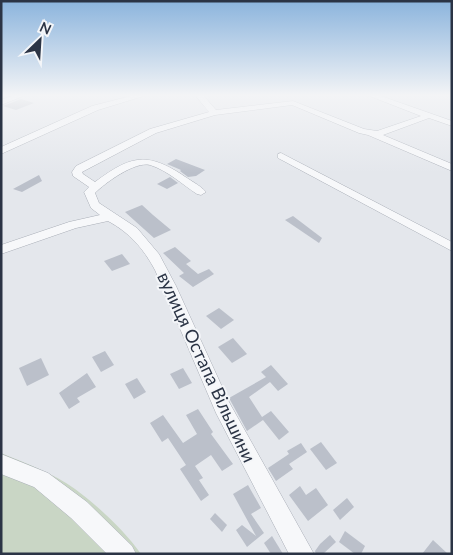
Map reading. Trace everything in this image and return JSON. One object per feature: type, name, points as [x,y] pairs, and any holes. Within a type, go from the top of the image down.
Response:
[{"type":"street","points":[[1,151],[67,121]]},
{"type":"street","name":"вулиця Остапа Вільшини","points":[[190,121],[154,131],[80,168],[77,172],[78,176],[92,192],[108,217],[132,230],[151,252],[178,303],[211,385],[302,554]]},
{"type":"street","points":[[338,121],[452,168]]},
{"type":"street","points":[[371,134],[378,134],[414,121]]},
{"type":"street","points":[[281,156],[452,247]]},
{"type":"street","points":[[92,192],[124,170],[143,162],[150,162],[201,192]]},
{"type":"street","points":[[1,250],[65,228],[108,217]]},
{"type":"street","points":[[1,464],[41,480],[79,510],[124,554]]},
{"type":"green space","points":[[1,453],[48,473],[75,489],[110,519],[141,554],[1,554]]},
{"type":"building","points":[[176,159],[205,170],[196,176],[188,177],[181,170],[167,164]]},
{"type":"building","points":[[39,175],[42,181],[22,192],[13,189]]},
{"type":"building","points":[[170,177],[178,183],[167,189],[157,184]]},
{"type":"building","points":[[142,205],[171,230],[154,238],[125,212]]},
{"type":"building","points":[[293,216],[322,238],[319,243],[285,220]]},
{"type":"building","points":[[175,247],[191,261],[186,264],[198,274],[209,269],[214,274],[193,287],[179,276],[184,273],[163,253]]},
{"type":"building","points":[[122,254],[130,264],[112,271],[104,261]]},
{"type":"building","points":[[219,308],[234,320],[221,329],[206,316]]},
{"type":"building","points":[[233,338],[247,354],[232,363],[218,347]]},
{"type":"building","points":[[105,351],[114,365],[101,372],[92,357]]},
{"type":"building","points":[[41,358],[49,375],[27,386],[19,368]]},
{"type":"building","points":[[271,365],[288,384],[278,391],[270,382],[249,397],[262,417],[271,411],[289,432],[279,440],[263,420],[247,431],[229,398],[266,377],[261,372]]},
{"type":"building","points":[[183,368],[192,383],[179,389],[170,374]]},
{"type":"building","points":[[87,373],[96,387],[77,398],[80,402],[69,409],[59,393]]},
{"type":"building","points":[[137,378],[146,392],[134,399],[125,384]]},
{"type":"building","points":[[198,409],[213,432],[211,434],[233,464],[222,471],[211,455],[195,466],[203,478],[199,480],[209,495],[201,501],[180,469],[186,465],[168,438],[162,442],[150,423],[163,415],[183,443],[197,434],[186,415]]},
{"type":"building","points":[[321,442],[337,463],[326,470],[310,449]]},
{"type":"building","points":[[301,443],[307,452],[289,464],[293,469],[276,481],[268,468],[289,454],[287,451]]},
{"type":"building","points":[[248,485],[261,508],[251,514],[264,533],[247,547],[236,530],[242,525],[256,536],[233,494]]},
{"type":"building","points":[[300,486],[306,495],[316,488],[328,505],[308,521],[289,495]]},
{"type":"building","points":[[347,498],[354,507],[340,520],[333,510]]},
{"type":"building","points":[[215,513],[227,525],[222,532],[210,519]]},
{"type":"building","points":[[345,531],[365,546],[361,554],[355,554],[339,542]]},
{"type":"building","points":[[330,535],[336,542],[323,554],[316,554],[315,551],[320,544]]},
{"type":"building","points":[[272,536],[283,554],[271,554],[264,543]]},
{"type":"building","points":[[433,540],[448,554],[422,554]]}]
